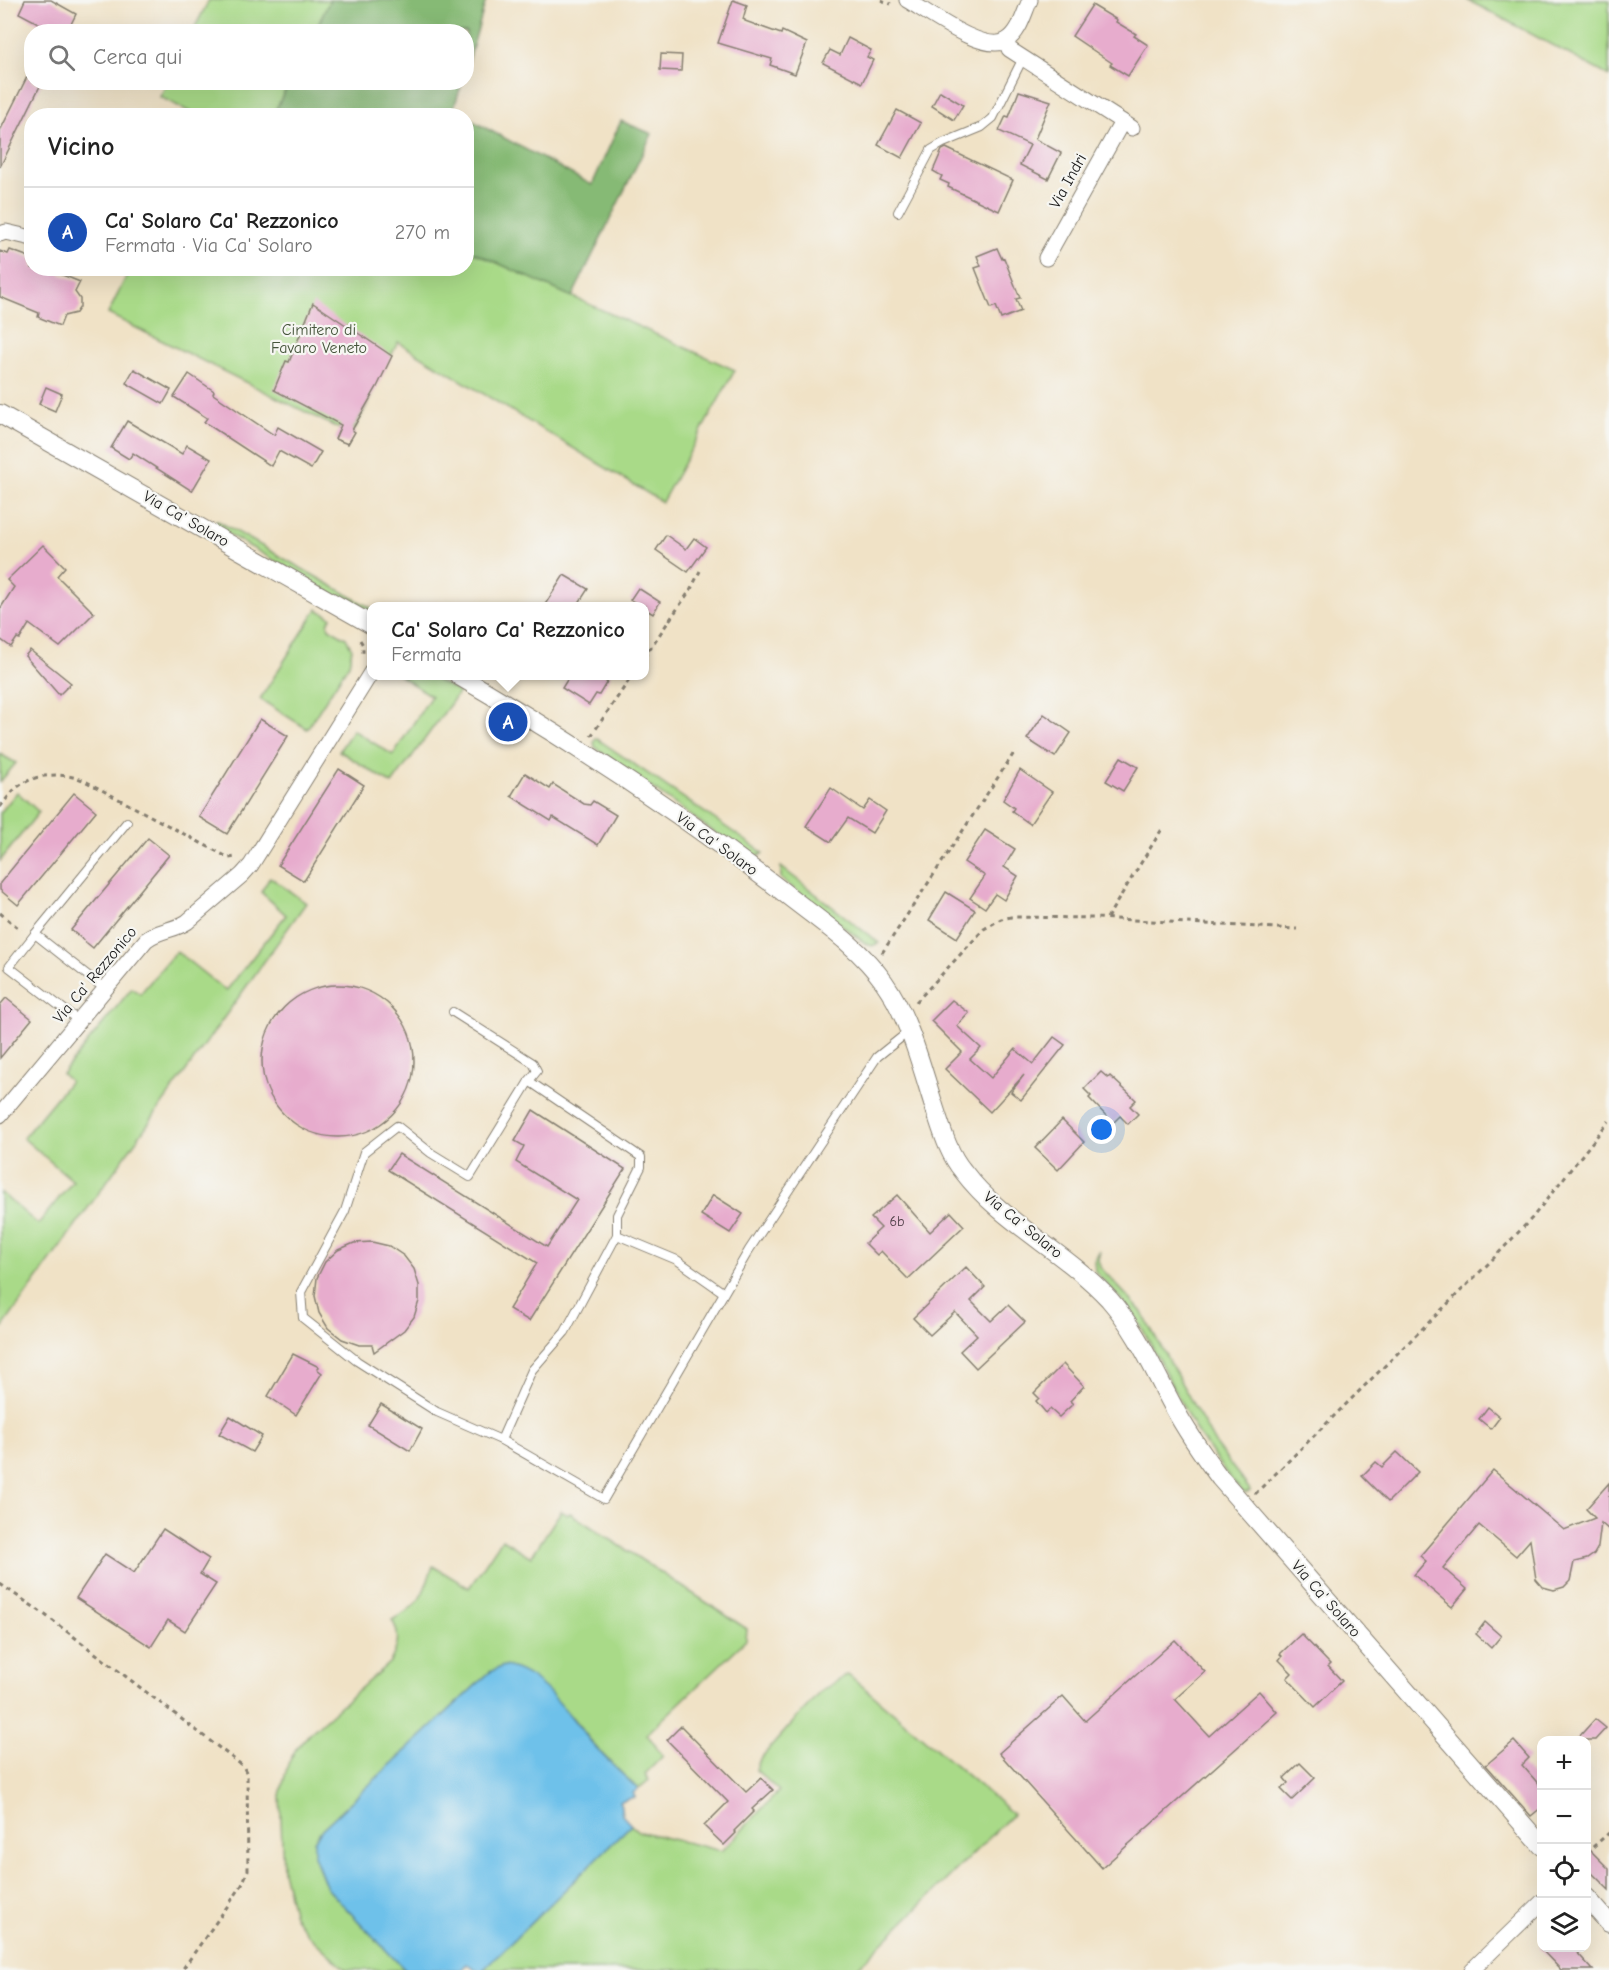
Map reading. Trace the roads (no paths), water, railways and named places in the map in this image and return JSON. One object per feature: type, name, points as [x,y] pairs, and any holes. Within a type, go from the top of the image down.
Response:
[{"type":"street","points":[[907,0],[978,41],[993,44],[1007,41],[1016,31],[1030,0]]},
{"type":"street","name":"Via Indri","points":[[1007,41],[1009,49],[1127,125],[1046,258]]},
{"type":"street","points":[[0,234],[6,232],[24,236]]},
{"type":"street","name":"Via Ca' Solaro","points":[[0,414],[365,631]]},
{"type":"street","name":"Via Ca' Rezzonico","points":[[0,1115],[146,940],[160,931],[177,929],[242,875],[367,667]]},
{"type":"street","name":"Via Ca' Solaro","points":[[467,680],[582,749],[762,876],[845,940],[873,967],[886,985],[906,1024],[944,1135],[958,1164],[996,1205],[1093,1283],[1120,1312],[1141,1343],[1188,1434],[1220,1478],[1540,1844]]},
{"type":"street","points":[[1591,1903],[1609,1923]]},
{"type":"street","points":[[1472,1970],[1537,1907]]},
{"type":"lane","points":[[898,212],[931,150],[982,127],[993,118],[1023,58]]},
{"type":"lane","points":[[79,1021],[9,967],[127,822]]},
{"type":"lane","points":[[35,934],[105,989]]},
{"type":"lane","points":[[453,1012],[533,1063],[537,1071],[470,1177],[431,1153],[397,1126],[364,1152],[345,1211],[301,1292],[303,1318],[357,1361],[437,1412],[501,1440],[604,1500],[749,1250],[877,1057],[897,1039],[906,1024]]},
{"type":"lane","points":[[501,1440],[532,1370],[565,1332],[617,1235],[616,1215],[641,1167],[641,1157],[529,1082]]},
{"type":"lane","points":[[617,1235],[677,1260],[724,1293]]},
{"type":"water","points":[[503,1666],[531,1677],[544,1687],[603,1755],[638,1789],[633,1793],[635,1797],[620,1801],[622,1815],[631,1825],[483,1970],[475,1970],[467,1964],[461,1970],[405,1970],[327,1888],[314,1856],[314,1841],[322,1829],[490,1672]]},
{"type":"place","name":"Ca' Solaro Ca' Rezzonico","points":[[508,722]]},
{"type":"park label","name":"Cimitero di Favaro Veneto","points":[[319,339]]}]
